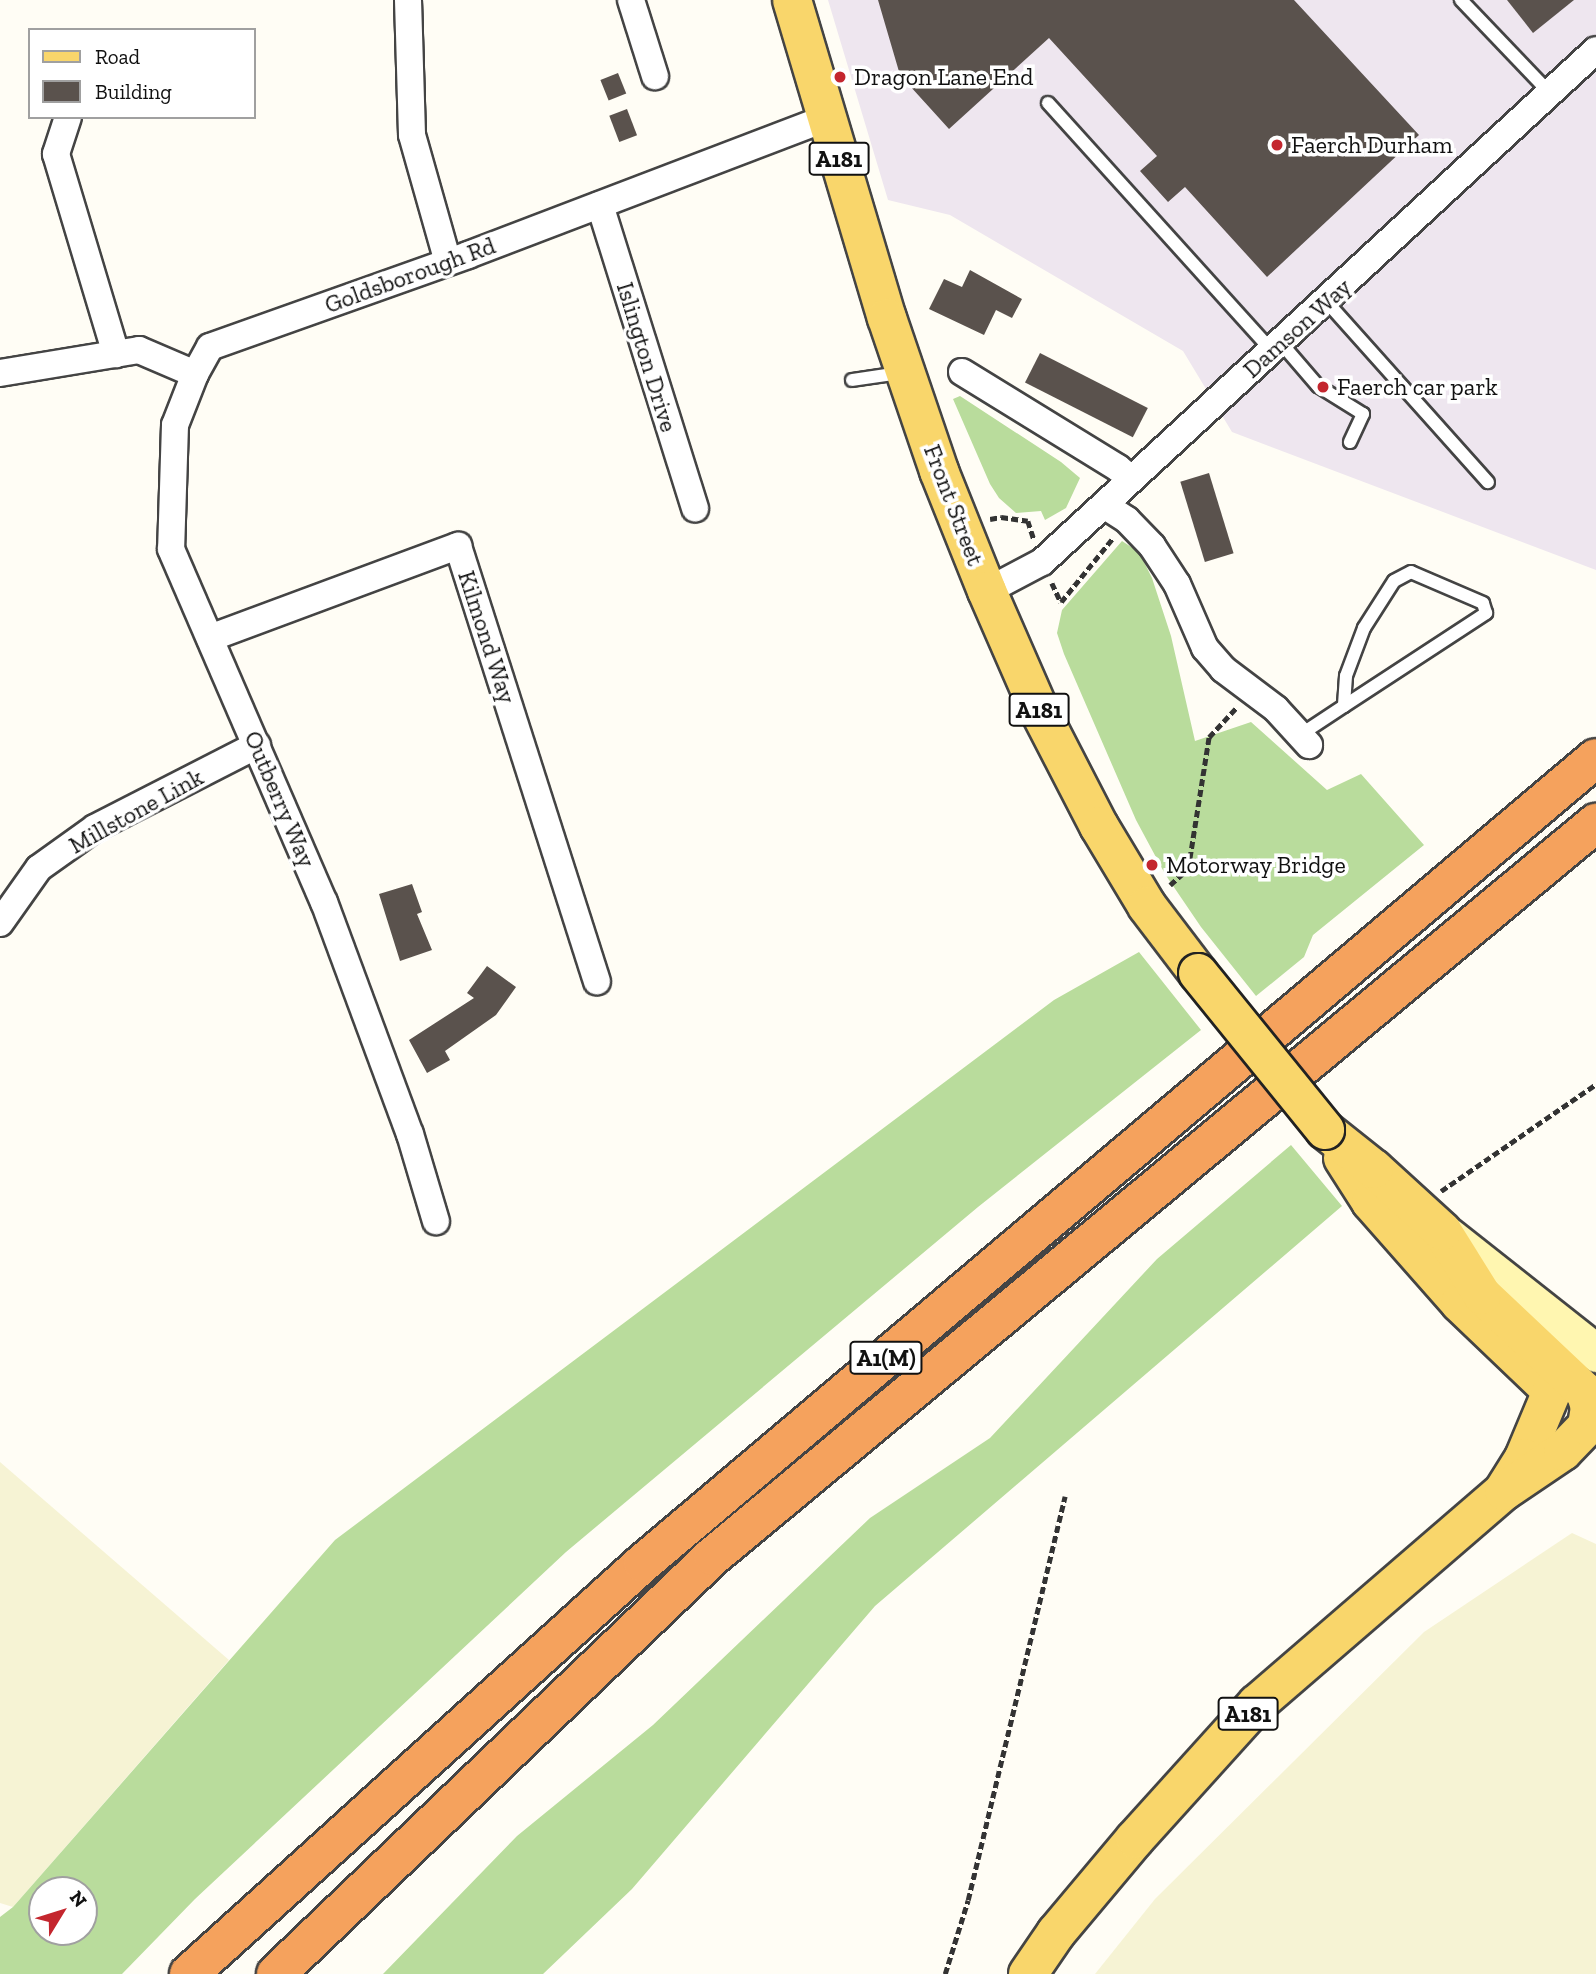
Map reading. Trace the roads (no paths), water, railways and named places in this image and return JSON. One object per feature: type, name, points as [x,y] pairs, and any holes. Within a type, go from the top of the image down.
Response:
[{"type":"highway","name":"A1(M)","points":[[189,1974],[643,1563],[1596,758]]},
{"type":"highway","name":"A1(M)","points":[[276,1974],[713,1556],[1596,823]]},
{"type":"main road","name":"Front Street","points":[[792,0],[905,372],[939,471],[987,591],[1039,709],[1098,826],[1147,906],[1325,1130]]},
{"type":"main road","name":"A181","points":[[1028,1974],[1056,1933],[1135,1839],[1257,1704],[1504,1491],[1592,1429],[1590,1407],[1579,1373],[1482,1294],[1430,1219],[1325,1130]]},
{"type":"main road","name":"A181","points":[[1325,1130],[1380,1213],[1460,1303],[1579,1373]]},
{"type":"main road","name":"A181","points":[[1504,1491],[1579,1373]]},
{"type":"street","points":[[631,0],[655,76]]},
{"type":"street","points":[[415,1],[412,135],[448,262]]},
{"type":"street","name":"Damson Way","points":[[987,591],[1042,562],[1596,50]]},
{"type":"street","name":"Goldsborough Rd","points":[[195,374],[210,348],[448,262],[827,118]]},
{"type":"street","points":[[67,119],[56,154],[116,354]]},
{"type":"street","name":"Islington Drive","points":[[600,205],[695,509]]},
{"type":"street","points":[[0,373],[139,350],[195,374]]},
{"type":"street","points":[[962,372],[1118,468],[1130,480]]},
{"type":"street","name":"Outberry Way","points":[[195,374],[175,425],[171,549],[329,915],[410,1134],[436,1221]]},
{"type":"street","points":[[1104,505],[1127,520],[1152,547],[1177,584],[1205,648],[1223,669],[1276,709],[1305,740]]},
{"type":"street","name":"Kilmond Way","points":[[210,638],[458,546],[597,981]]},
{"type":"street","name":"Millstone Link","points":[[0,923],[39,868],[95,828],[257,745]]},
{"type":"lane","points":[[1461,0],[1551,94]]},
{"type":"lane","points":[[1048,103],[1276,347],[1318,386],[1363,414],[1350,442]]},
{"type":"lane","points":[[1326,301],[1488,482]]},
{"type":"lane","points":[[852,380],[905,372]]},
{"type":"lane","points":[[1305,740],[1345,706],[1486,613],[1483,603],[1412,572],[1394,581],[1364,628],[1346,676],[1345,706]]},
{"type":"place","name":"Dragon Lane End","points":[[840,77]]},
{"type":"place","name":"Faerch Durham","points":[[1277,145]]},
{"type":"place","name":"Faerch car park","points":[[1323,387]]},
{"type":"place","name":"Motorway Bridge","points":[[1152,865]]}]
